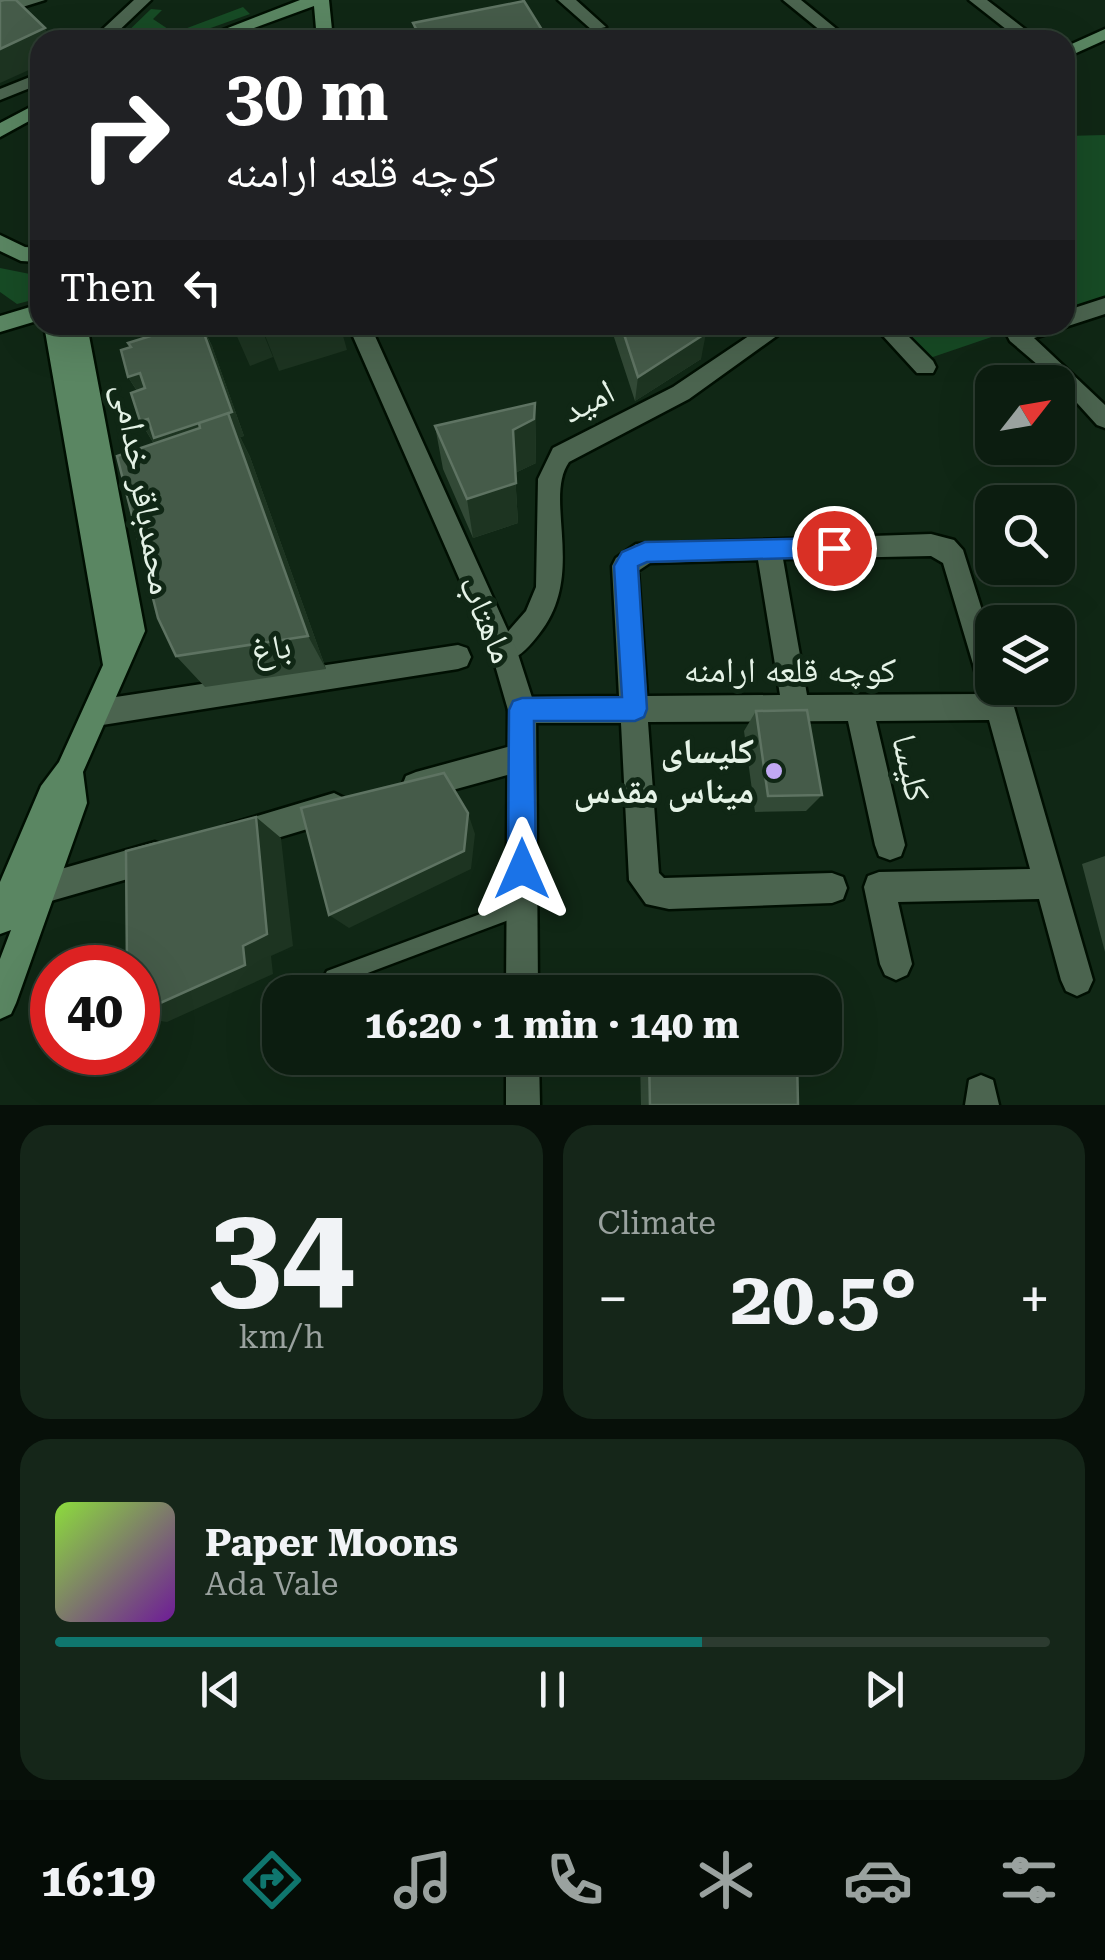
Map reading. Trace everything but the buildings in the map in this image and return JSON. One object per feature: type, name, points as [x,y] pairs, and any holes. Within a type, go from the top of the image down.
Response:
[{"type":"main road","points":[[236,30],[319,3],[343,0]]},
{"type":"main road","points":[[319,3],[323,30]]},
{"type":"main road","points":[[1075,48],[1104,35]]},
{"type":"main road","points":[[0,110],[30,106]]},
{"type":"main road","points":[[0,132],[30,111]]},
{"type":"main road","points":[[0,242],[25,255]]},
{"type":"main road","points":[[3,318],[30,314]]},
{"type":"main road","name":"محمدباقر خدامی","points":[[57,335],[115,662]]},
{"type":"main road","name":"محمدباقر خدامی","points":[[0,919],[50,796],[69,772],[132,631],[78,335]]},
{"type":"main road","name":"محمدباقر خدامی","points":[[0,1002],[72,803],[69,772]]},
{"type":"street","points":[[0,9],[37,0]]},
{"type":"street","points":[[110,30],[143,0]]},
{"type":"street","points":[[566,0],[598,28]]},
{"type":"street","points":[[791,0],[829,30]]},
{"type":"street","points":[[977,0],[1018,30]]},
{"type":"street","points":[[0,95],[30,82]]},
{"type":"street","points":[[1075,316],[1105,306]]},
{"type":"street","name":"ماهتاب","points":[[363,335],[504,652],[522,710],[522,975]]},
{"type":"street","name":"امید","points":[[504,652],[540,617],[552,585],[549,473],[560,456],[681,392],[766,335]]},
{"type":"street","points":[[894,335],[926,367]]},
{"type":"street","points":[[1018,335],[1105,419]]},
{"type":"street","points":[[832,888],[669,894],[649,888],[644,868],[625,566],[645,552],[931,544],[945,548],[954,558],[975,627]]},
{"type":"street","points":[[769,550],[796,708]]},
{"type":"street","name":"باغ","points":[[96,713],[458,657]]},
{"type":"street","name":"کوچه قلعه ارامنه","points":[[522,710],[858,708],[975,695]]},
{"type":"street","points":[[998,705],[1077,980]]},
{"type":"street","name":"کلیسا","points":[[858,708],[890,845]]},
{"type":"street","points":[[217,840],[522,756]]},
{"type":"street","points":[[44,888],[178,851]]},
{"type":"street","points":[[896,964],[880,887],[1050,884]]},
{"type":"street","points":[[523,1075],[523,1105]]},
{"type":"lane","points":[[338,975],[522,907]]},
{"type":"green space","points":[[243,7],[250,14],[205,30],[182,30]]},
{"type":"green space","points":[[151,9],[162,10],[153,19],[170,30],[129,30]]},
{"type":"green space","points":[[1105,135],[1105,298],[1075,308],[1075,136]]},
{"type":"green space","points":[[0,268],[30,274],[30,301],[17,304],[0,292]]},
{"type":"green space","points":[[908,335],[998,335],[930,358]]},
{"type":"place","name":"کلیسای میناس مقدس","points":[[774,771]]},
{"type":"route","points":[[522,869],[522,710],[635,709],[625,566],[630,559],[645,552],[834,548]]}]
